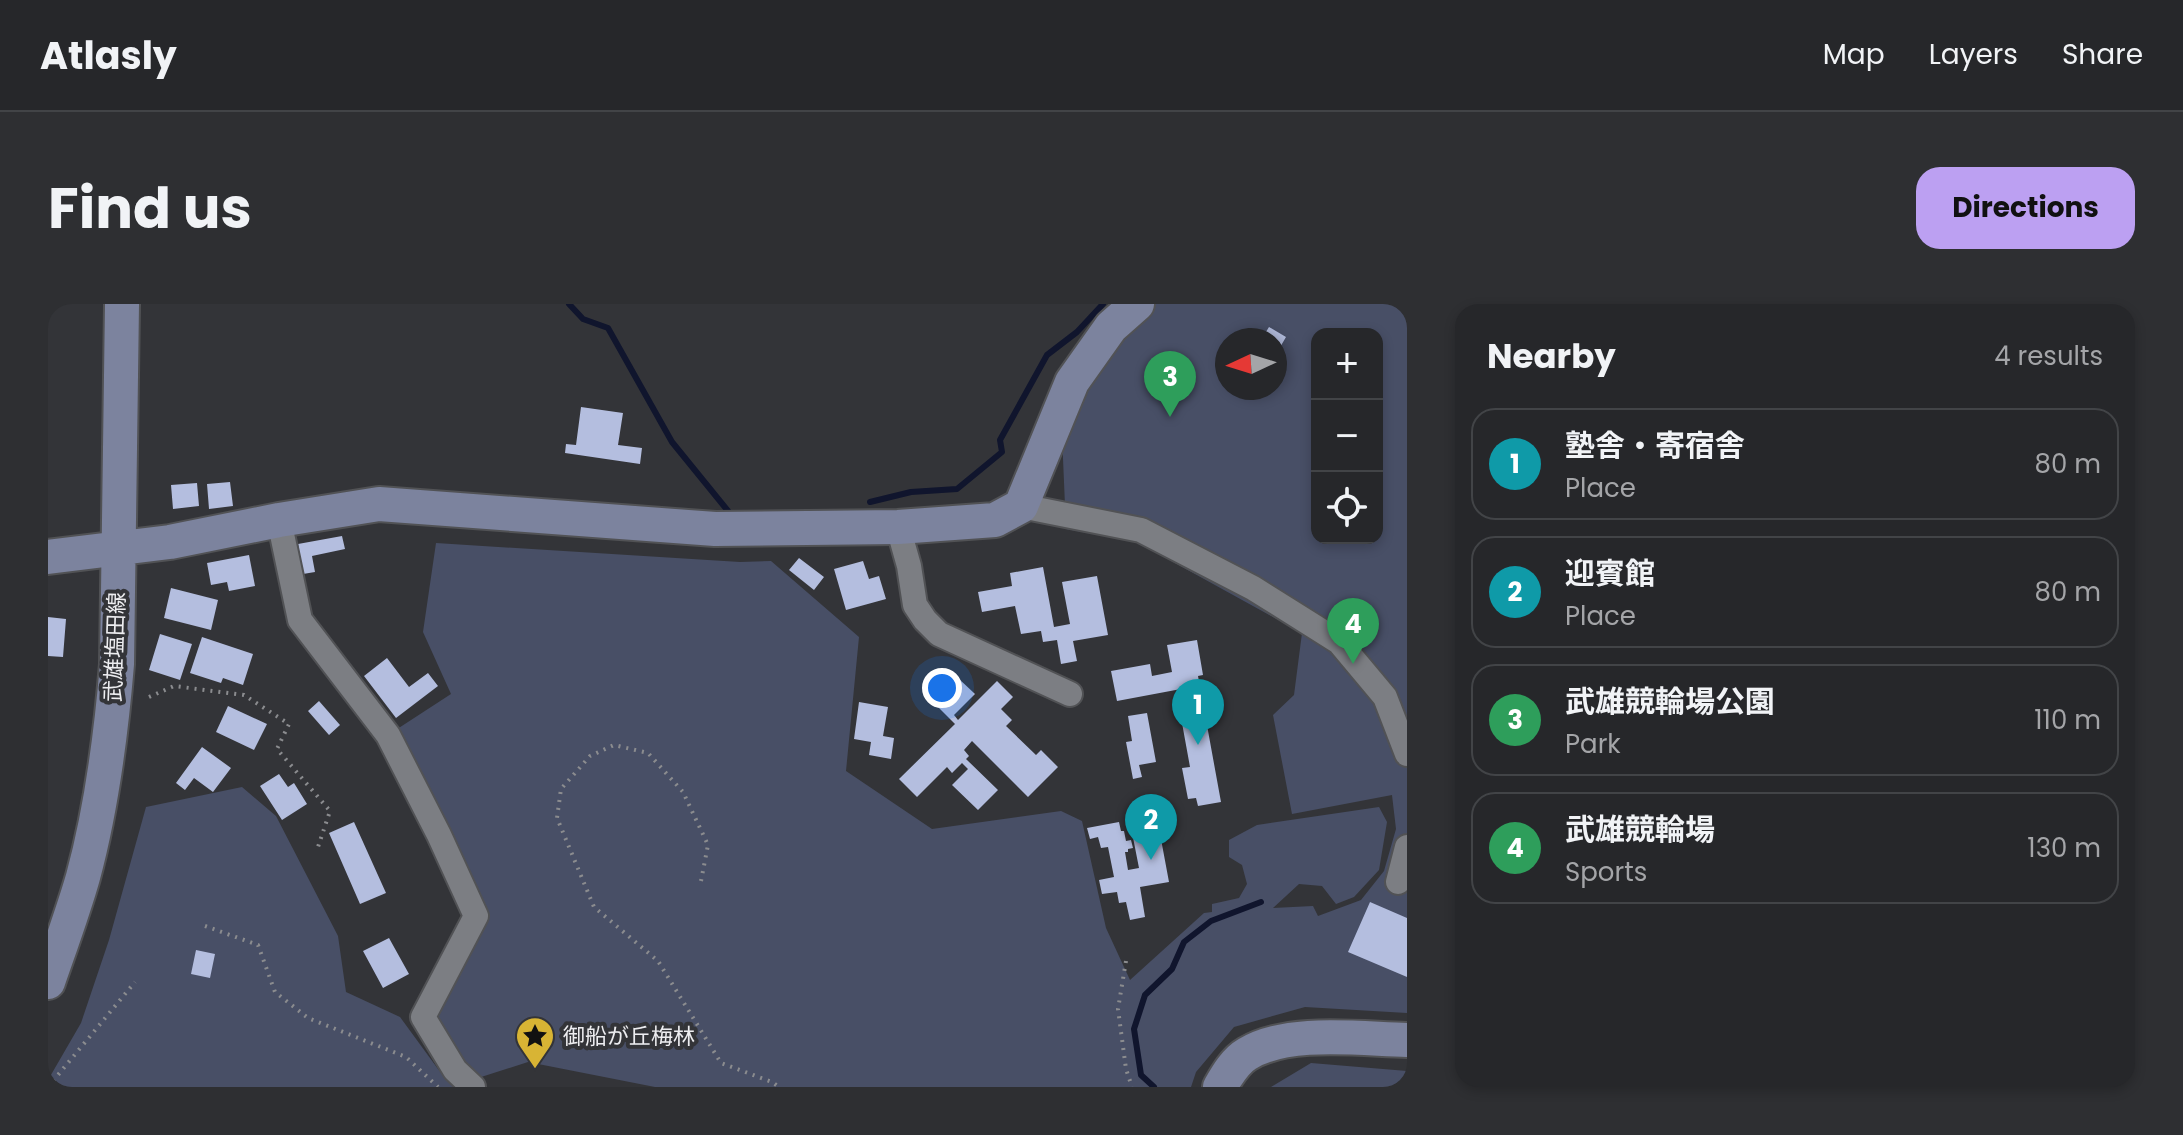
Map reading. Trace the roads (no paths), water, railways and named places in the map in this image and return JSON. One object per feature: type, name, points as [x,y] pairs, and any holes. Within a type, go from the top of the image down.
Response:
[{"type":"street","name":"武雄塩田線","points":[[48,982],[83,877],[103,785],[117,664],[122,304]]},
{"type":"street","points":[[48,557],[170,542],[379,504],[715,529],[898,527],[995,520],[1021,506],[1072,382],[1111,327],[1137,304]]},
{"type":"street","points":[[1021,506],[1141,530],[1253,588],[1339,642],[1385,697],[1407,754]]},
{"type":"street","points":[[279,520],[300,620],[388,735],[476,916],[423,1017],[455,1070],[473,1087]]},
{"type":"street","points":[[898,527],[909,566],[915,605],[939,634],[1070,694]]},
{"type":"street","points":[[1398,882],[1407,847]]},
{"type":"street","points":[[1220,1087],[1227,1073],[1246,1054],[1276,1042],[1306,1038],[1407,1040]]},
{"type":"waterway","points":[[569,304],[583,319],[608,328],[672,442],[728,511]]},
{"type":"waterway","points":[[870,502],[911,492],[957,489],[1002,452],[1000,440],[1047,355],[1077,332],[1103,304]]},
{"type":"waterway","points":[[1154,1087],[1141,1075],[1134,1029],[1145,995],[1172,969],[1184,942],[1211,921],[1261,902]]},
{"type":"place","name":"武雄競輪場公園","points":[[1170,417]]},
{"type":"place","name":"武雄競輪場","points":[[1353,664]]},
{"type":"place","name":"塾舎・寄宿舎","points":[[1198,745]]},
{"type":"place","name":"迎賓館","points":[[1151,860]]},
{"type":"place","name":"御船が丘梅林","points":[[535,1070]]}]
